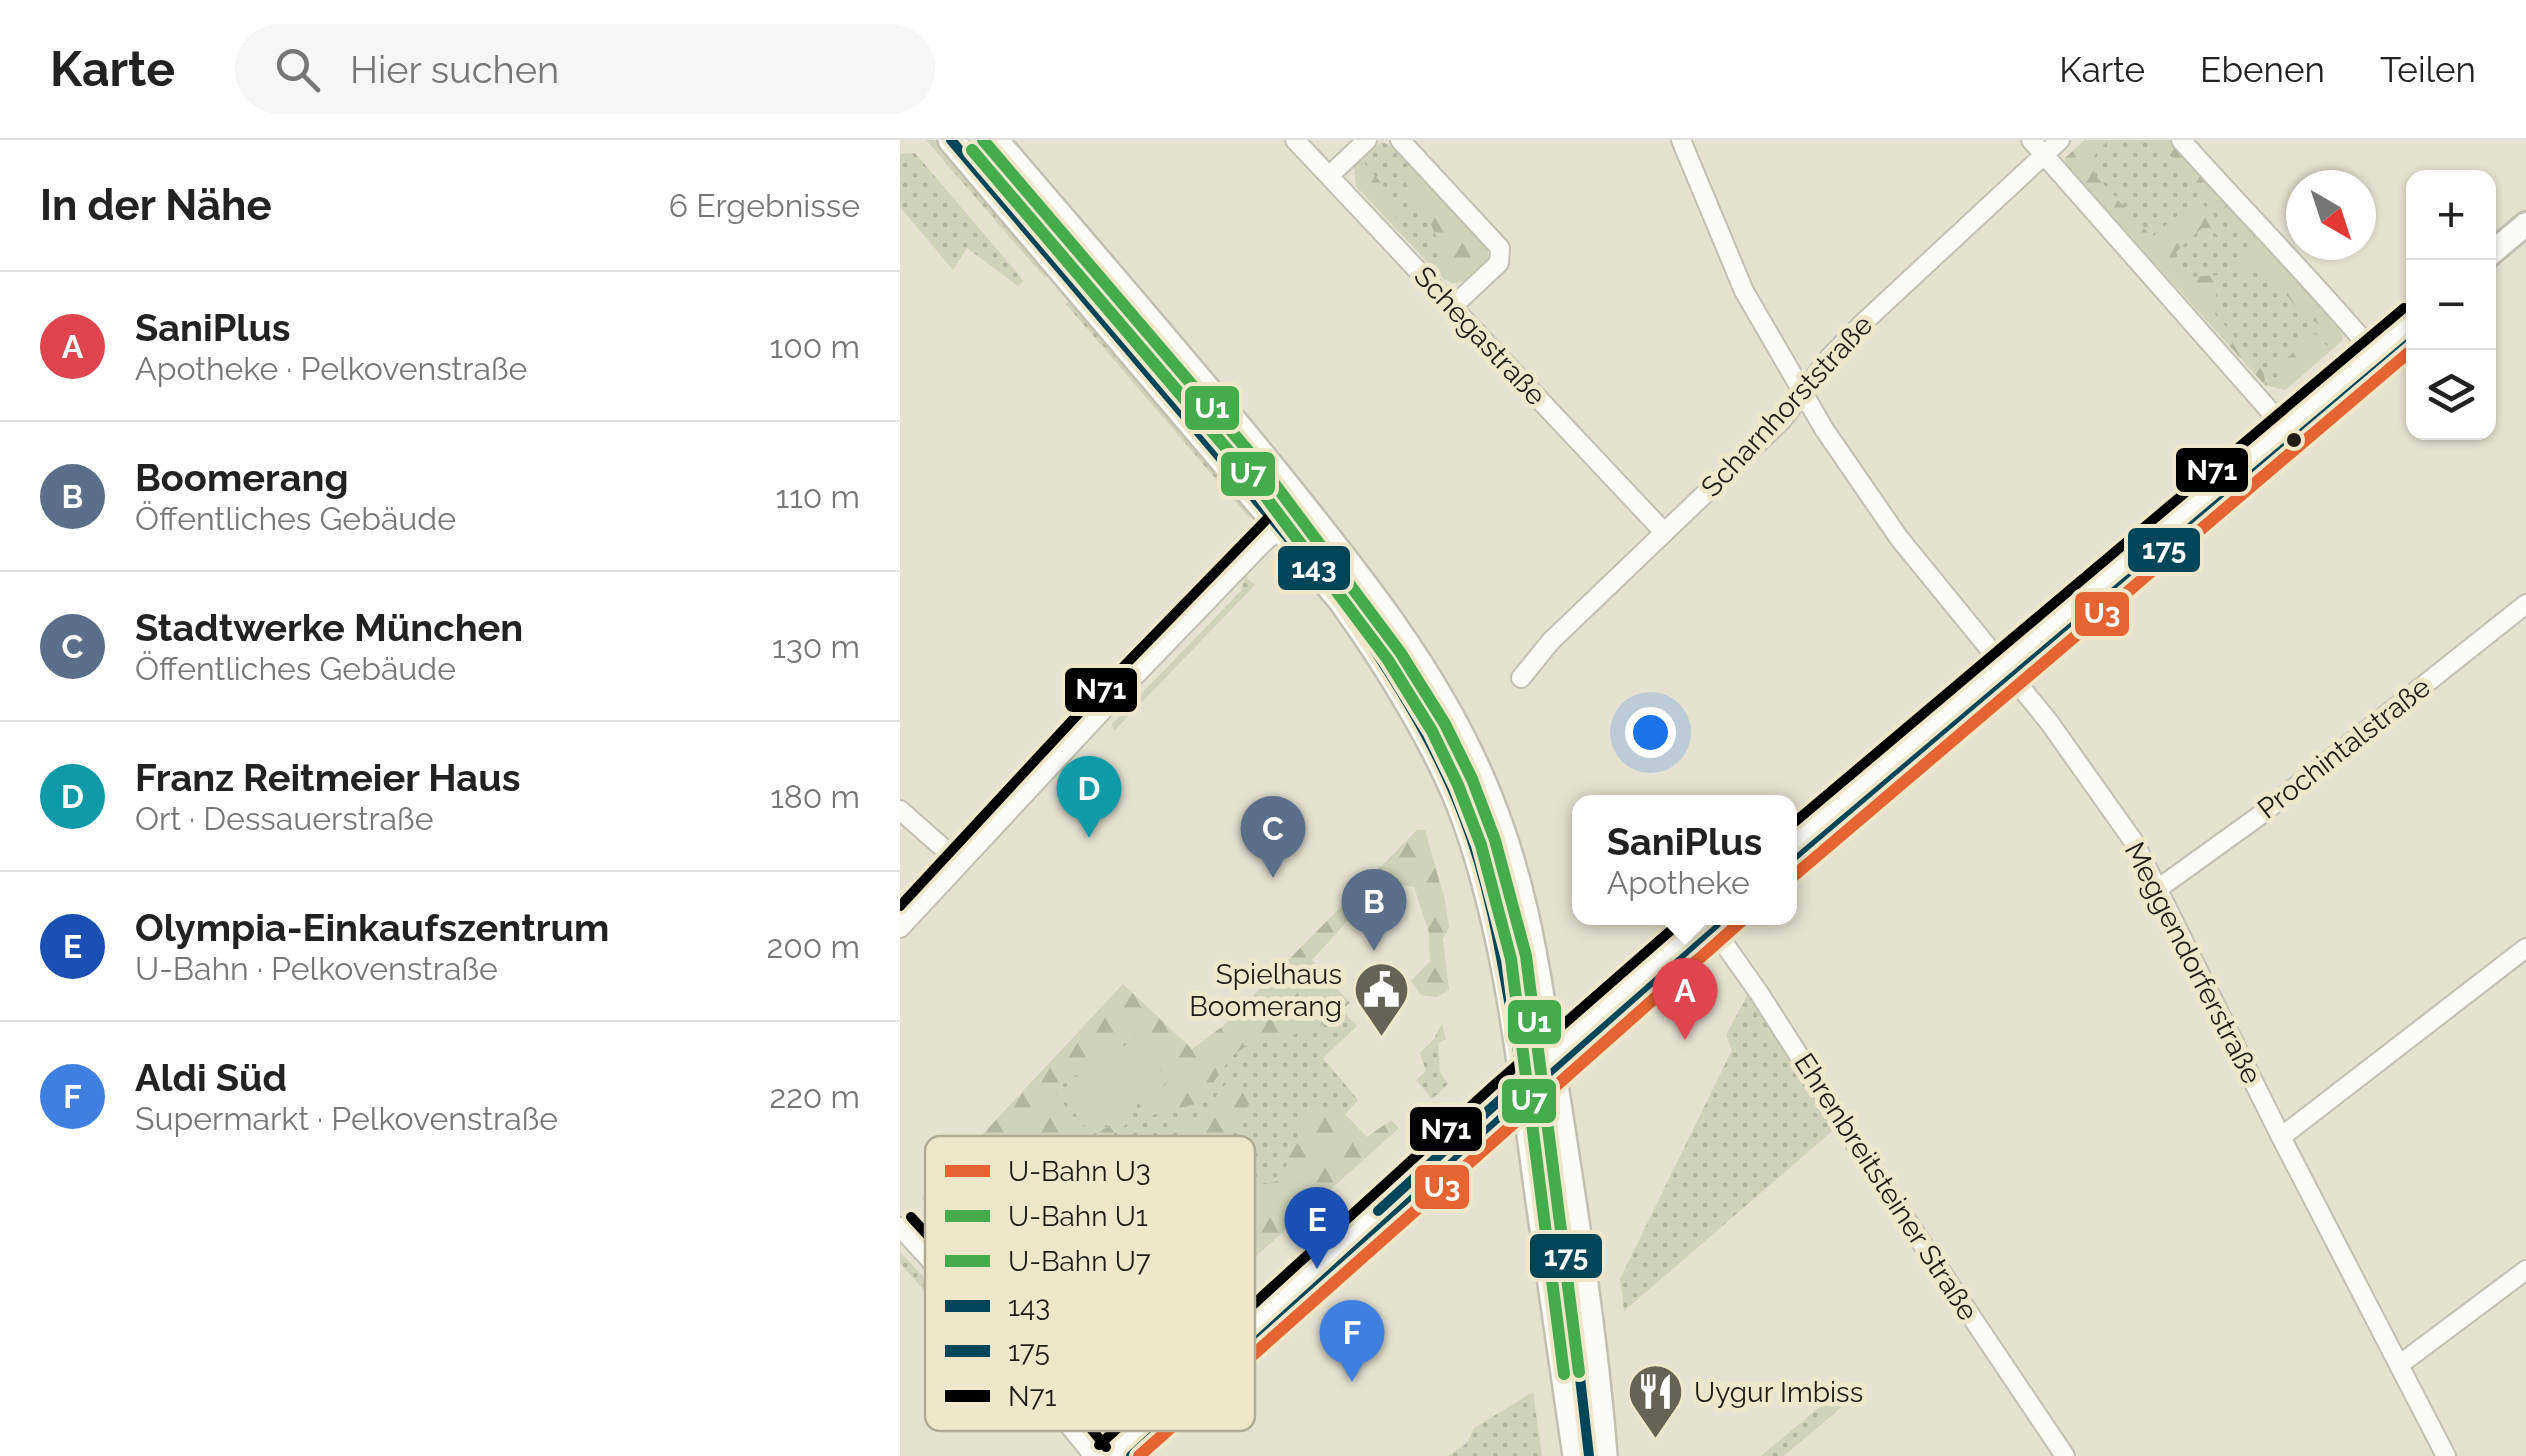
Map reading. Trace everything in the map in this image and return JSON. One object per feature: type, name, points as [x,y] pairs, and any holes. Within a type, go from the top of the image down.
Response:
[{"type":"main road","points":[[951,140],[1280,527],[1365,633],[1449,780],[1488,893],[1523,1079],[1576,1456]]},
{"type":"main road","points":[[995,140],[1304,506],[1405,640],[1453,719],[1480,774],[1517,872],[1540,976],[1578,1236],[1604,1456]]},
{"type":"street","name":"Schegastraße","points":[[1295,140],[1664,532]]},
{"type":"street","points":[[1328,176],[1367,140]]},
{"type":"street","points":[[1400,140],[1500,248],[1499,263],[1452,307]]},
{"type":"street","name":"Meggendorferstraße","points":[[1681,140],[1744,291],[1803,393],[1899,538],[2050,722],[2134,842],[2446,1456]]},
{"type":"street","points":[[2031,140],[2285,428]]},
{"type":"street","name":"Scharnhorststraße","points":[[1521,678],[1551,641],[1782,420],[1830,357],[1863,323],[2060,140]]},
{"type":"street","points":[[2181,140],[2374,353]]},
{"type":"street","points":[[2496,249],[2526,224]]},
{"type":"street","points":[[1797,840],[2406,326]]},
{"type":"street","points":[[900,928],[959,862],[1304,506]]},
{"type":"street","name":"Prochintalstraße","points":[[2160,888],[2259,816],[2526,604]]},
{"type":"street","points":[[900,810],[959,862]]},
{"type":"street","points":[[1255,1323],[1698,925]]},
{"type":"street","name":"Ehrenbreitsteiner Straße","points":[[1711,925],[2065,1456]]},
{"type":"street","points":[[2281,1136],[2526,948]]},
{"type":"street","points":[[900,1227],[925,1254]]},
{"type":"street","points":[[2399,1365],[2526,1270]]},
{"type":"street","points":[[1074,1431],[1094,1456]]},
{"type":"street","points":[[1109,1456],[1136,1431]]},
{"type":"green space","points":[[926,140],[935,140],[1049,274],[1045,278]]},
{"type":"green space","points":[[963,140],[970,140],[1025,205],[1069,243],[1273,487],[1279,504],[1275,504]]},
{"type":"green space","points":[[2085,140],[2171,140],[2343,328],[2342,341],[2285,390],[2265,385],[2067,166],[2065,158]]},
{"type":"green space","points":[[2085,140],[2109,140],[2095,155],[2095,175],[2152,237],[2197,198],[2231,234],[2219,237],[2210,228],[2202,228],[2176,252],[2175,262],[2188,277],[2222,275],[2213,306],[2215,314],[2264,371],[2265,385],[2067,166],[2065,158]]},
{"type":"green space","points":[[2156,140],[2171,140],[2250,227],[2241,235]]},
{"type":"green space","points":[[1382,142],[1393,147],[1487,246],[1489,258],[1466,281],[1444,280],[1356,186],[1354,165]]},
{"type":"green space","points":[[915,153],[1024,281],[1018,286],[967,248],[953,270],[900,207],[900,154]]},
{"type":"green space","points":[[1361,159],[1399,204],[1399,214],[1390,222],[1356,186],[1354,165]]},
{"type":"green space","points":[[1415,169],[1487,246],[1483,267],[1458,283],[1451,283],[1438,273],[1443,265],[1435,234],[1405,180]]},
{"type":"green space","points":[[2259,237],[2343,328],[2342,341],[2305,318],[2263,266],[2247,270],[2238,267],[2244,251]]},
{"type":"green space","points":[[1071,299],[1238,496],[1250,519],[1066,304]]},
{"type":"green space","points":[[2315,333],[2331,350],[2285,390],[2278,388],[2278,366]]},
{"type":"green space","points":[[1310,543],[1374,621],[1455,744],[1497,842],[1527,964],[1521,968],[1502,876],[1455,758]]},
{"type":"green space","points":[[1245,576],[1255,585],[1114,731],[1112,724],[1241,591]]},
{"type":"green space","points":[[1417,830],[1425,830],[1449,927],[1443,939],[1449,990],[1437,997],[1421,995],[1411,981],[1430,961],[1429,933],[1414,887],[1383,882],[1312,960],[1350,1003],[1314,1031],[1253,1041],[1232,1056],[1199,1103],[1145,1117],[1137,1105],[1170,1081],[1134,1036],[1060,1086],[1056,1093],[1087,1136],[981,1136],[1123,984],[1192,1049],[1223,1026]]},
{"type":"green space","points":[[1293,958],[1357,1026],[1323,1058],[1358,1100],[1255,1213],[1255,1136],[989,1136],[1114,1004],[1178,1072]]},
{"type":"green space","points":[[1750,990],[1837,1127],[1624,1311],[1620,1279],[1732,1050],[1726,1035]]},
{"type":"green space","points":[[1442,1024],[1446,1039],[1438,1043],[1440,1072],[1448,1084],[1432,1099],[1416,1080],[1426,1071],[1420,1053]]},
{"type":"green space","points":[[1135,1038],[1166,1083],[1091,1136],[1060,1091]]},
{"type":"green space","points":[[1226,1083],[1247,1091],[1252,1098],[1233,1136],[1190,1136],[1175,1129],[1177,1122],[1199,1118]]},
{"type":"green space","points":[[1311,1107],[1344,1113],[1367,1137],[1391,1120],[1399,1128],[1255,1257],[1255,1182],[1279,1180],[1287,1164],[1286,1149],[1299,1143],[1303,1130],[1301,1116]]},
{"type":"green space","points":[[1122,1117],[1128,1123],[1111,1136],[1094,1136]]},
{"type":"green space","points":[[900,1252],[925,1279],[925,1292],[900,1263]]},
{"type":"green space","points":[[1847,1384],[1856,1395],[1784,1456],[1761,1456]]},
{"type":"green space","points":[[1533,1392],[1542,1456],[1448,1456],[1467,1443],[1474,1428]]},
{"type":"metro line","name":"U1","points":[[983,140],[1262,467],[1400,652],[1445,724],[1472,779],[1495,840],[1526,956],[1579,1372]]},
{"type":"metro line","name":"U7","points":[[972,150],[1250,476],[1388,660],[1432,731],[1481,845],[1511,959],[1564,1374]]},
{"type":"metro line","name":"U3","points":[[1797,873],[2412,350]]},
{"type":"metro line","name":"U3","points":[[1255,1353],[1737,925]]},
{"type":"metro line","name":"U3","points":[[1139,1456],[1167,1431]]},
{"type":"transit line","name":"143","points":[[951,140],[1340,599],[1392,678],[1439,760],[1475,849],[1499,947],[1523,1079]]},
{"type":"transit line","name":"N71","points":[[1797,820],[2404,308]]},
{"type":"transit line","name":"175","points":[[1800,857],[2406,346]]},
{"type":"transit line","name":"N71","points":[[900,906],[1093,698],[1269,517],[1284,513],[1377,625],[1463,774],[1501,889],[1538,1076]]},
{"type":"transit line","name":"N71","points":[[1255,1303],[1677,925]]},
{"type":"transit line","name":"175","points":[[1255,1343],[1717,929]]},
{"type":"transit line","name":"175","points":[[1535,1057],[1564,1238],[1589,1456]]},
{"type":"transit line","name":"143","points":[[1378,1211],[1523,1079]]},
{"type":"transit line","name":"N71","points":[[911,1217],[925,1232]]},
{"type":"transit line","name":"N71","points":[[1093,1431],[1106,1447]]},
{"type":"transit line","name":"N71","points":[[1099,1445],[1114,1431]]},
{"type":"transit line","name":"175","points":[[1131,1456],[1158,1431]]},
{"type":"place","name":"Franz Reitmeier Haus","points":[[1089,838]]},
{"type":"place","name":"Stadtwerke München","points":[[1273,878]]},
{"type":"place","name":"Boomerang","points":[[1374,951]]},
{"type":"place","name":"Spielhaus Boomerang","points":[[1381,1039]]},
{"type":"place","name":"SaniPlus","points":[[1685,1040]]},
{"type":"place","name":"Olympia-Einkaufszentrum","points":[[1317,1269]]},
{"type":"place","name":"Aldi Süd","points":[[1352,1382]]},
{"type":"place","name":"Uygur Imbiss","points":[[1655,1441]]}]
